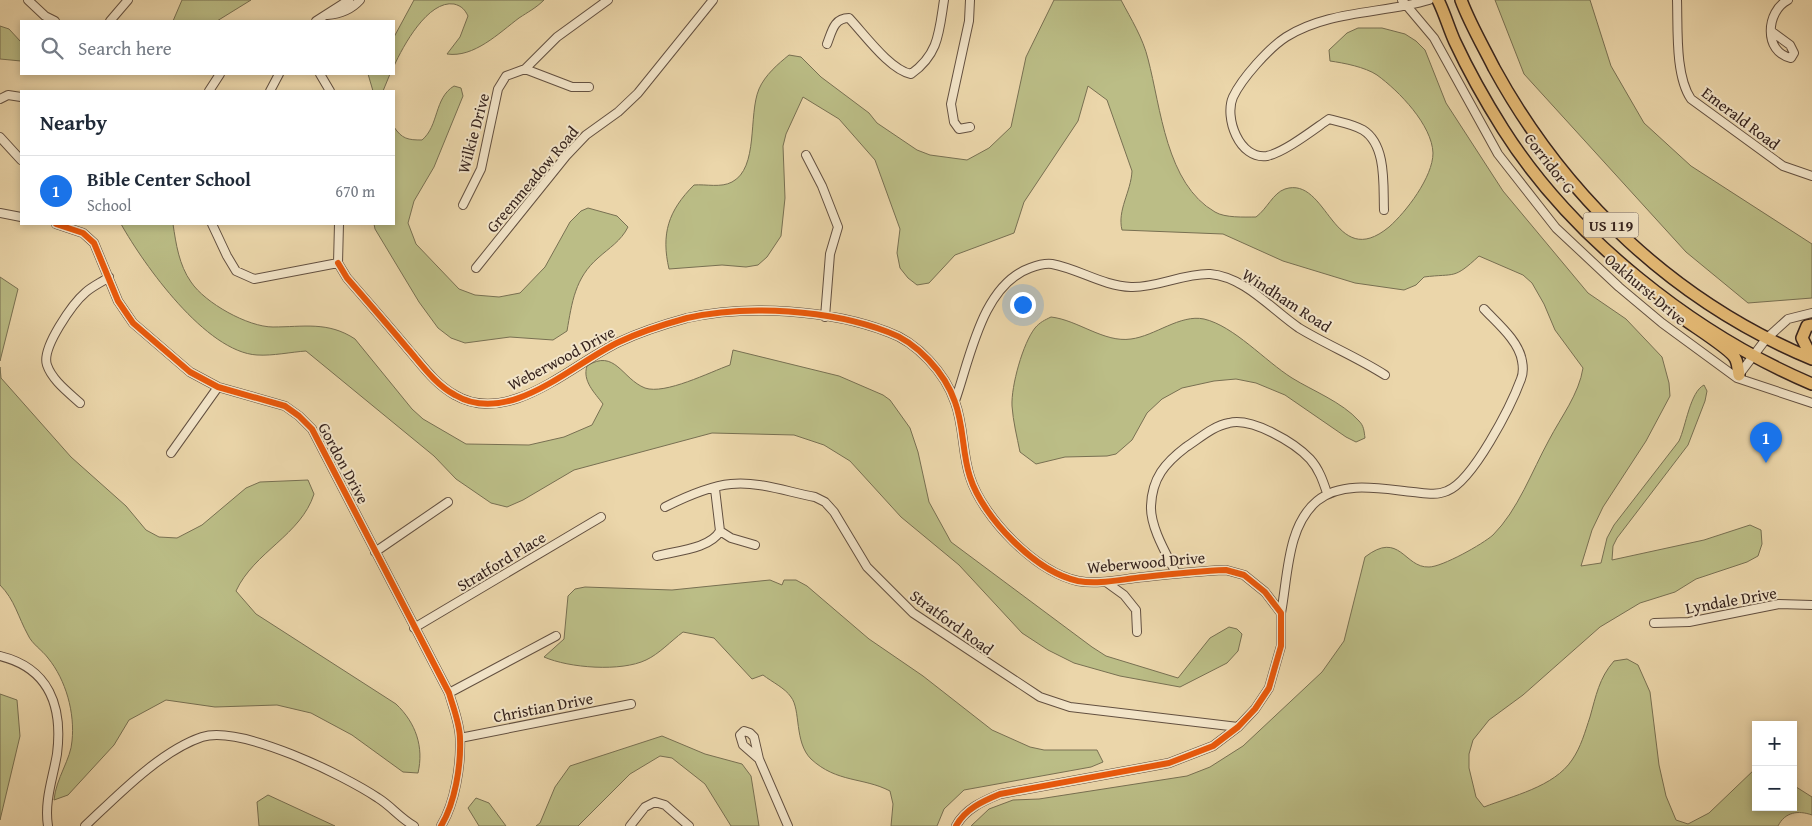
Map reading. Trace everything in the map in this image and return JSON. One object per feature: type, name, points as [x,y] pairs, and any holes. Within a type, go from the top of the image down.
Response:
[{"type":"highway","name":"Corridor G","points":[[1438,0],[1455,42],[1494,114],[1529,166],[1576,221],[1644,282],[1752,356],[1812,384]]},
{"type":"highway","name":"Corridor G","points":[[1461,0],[1496,71],[1523,119],[1548,154],[1602,217],[1672,279],[1766,339],[1812,359]]},
{"type":"highway","points":[[1644,282],[1663,302],[1697,331],[1728,350],[1736,359],[1738,377]]},
{"type":"highway","points":[[1812,325],[1806,326],[1802,338],[1808,350],[1812,352]]},
{"type":"street","points":[[28,0],[45,16],[53,20]]},
{"type":"street","points":[[111,20],[128,0]]},
{"type":"street","points":[[318,20],[349,0]]},
{"type":"street","points":[[327,15],[341,13],[353,7],[360,0]]},
{"type":"street","name":"Wilkie Drive","points":[[463,204],[481,169],[498,89],[506,76],[525,70],[557,37],[608,0]]},
{"type":"street","name":"Greenmeadow Road","points":[[476,268],[566,156],[586,135],[618,112],[638,93],[713,0]]},
{"type":"street","points":[[827,44],[836,22],[842,18],[849,18],[879,49],[889,64],[903,73],[911,74],[922,66],[932,54],[938,38],[944,0]]},
{"type":"street","points":[[970,0],[969,21],[951,104],[954,122],[959,129],[970,127]]},
{"type":"street","points":[[1384,210],[1382,173],[1378,147],[1364,130],[1329,120],[1278,152],[1266,156],[1252,154],[1236,138],[1232,118],[1233,98],[1265,56],[1286,37],[1332,17],[1403,3],[1429,0]]},
{"type":"street","name":"Emerald Road","points":[[1677,0],[1681,70],[1685,90],[1691,99],[1783,166],[1812,176]]},
{"type":"street","points":[[1771,31],[1773,13],[1778,6],[1788,0]]},
{"type":"street","name":"Oakhurst Drive","points":[[1403,3],[1434,38],[1498,154],[1556,228],[1619,287],[1655,317],[1738,377],[1812,402]]},
{"type":"street","points":[[525,70],[572,87],[589,87]]},
{"type":"street","points":[[209,90],[219,75]]},
{"type":"street","points":[[271,90],[278,75]]},
{"type":"street","points":[[321,75],[329,90]]},
{"type":"street","points":[[0,99],[8,95],[20,97]]},
{"type":"street","points":[[0,137],[20,159]]},
{"type":"street","points":[[806,155],[822,186],[838,227],[830,254],[825,317]]},
{"type":"street","points":[[0,213],[20,217]]},
{"type":"street","name":"Gordon Drive","points":[[60,225],[75,229],[88,237],[98,248],[118,301],[141,332],[190,372],[218,387],[285,406],[300,416],[312,428],[449,693],[460,738],[458,772],[446,817],[440,826]]},
{"type":"street","points":[[212,225],[236,271],[254,279],[338,264],[339,225]]},
{"type":"street","name":"Windham Road","points":[[955,402],[978,328],[988,307],[1008,282],[1022,271],[1044,263],[1070,268],[1117,286],[1134,287],[1208,274],[1226,277],[1242,285],[1300,328],[1385,375]]},
{"type":"street","name":"Weberwood Drive","points":[[338,264],[347,278],[436,381],[456,396],[478,403],[499,404],[524,397],[618,342],[686,318],[734,311],[784,311],[825,317],[890,332],[921,352],[941,375],[955,402],[966,464],[971,482],[983,504],[1005,532],[1051,571],[1078,581],[1106,582],[1176,573],[1226,570],[1244,575],[1265,592],[1281,613]]},
{"type":"street","points":[[80,403],[54,378],[45,356],[48,344],[85,293],[109,277]]},
{"type":"street","points":[[956,826],[967,811],[982,801],[1000,794],[1169,763],[1213,746],[1238,726],[1255,709],[1269,688],[1281,646],[1281,613],[1295,530],[1303,515],[1327,493],[1340,489],[1377,489],[1436,494],[1457,485],[1471,470],[1490,442],[1522,377],[1522,360],[1518,349],[1484,309]]},
{"type":"street","points":[[1738,377],[1766,339],[1788,320],[1812,313]]},
{"type":"street","points":[[1801,316],[1812,318]]},
{"type":"street","points":[[171,453],[218,387]]},
{"type":"street","points":[[1176,573],[1160,541],[1151,508],[1154,486],[1160,471],[1174,456],[1210,430],[1230,422],[1244,423],[1262,428],[1288,442],[1310,459],[1322,477],[1327,493]]},
{"type":"street","name":"Stratford Road","points":[[665,507],[729,484],[746,484],[815,497],[825,502],[834,512],[867,567],[913,613],[1040,697],[1070,707],[1238,726]]},
{"type":"street","points":[[657,556],[706,542],[716,537],[720,531],[715,488]]},
{"type":"street","points":[[375,552],[448,502]]},
{"type":"street","name":"Stratford Place","points":[[414,628],[601,517]]},
{"type":"street","points":[[720,531],[731,538],[755,545]]},
{"type":"street","points":[[1106,582],[1124,595],[1136,610],[1137,632]]},
{"type":"street","name":"Lyndale Drive","points":[[1654,623],[1689,622],[1779,604],[1812,604]]},
{"type":"street","points":[[449,693],[556,636]]},
{"type":"street","points":[[0,656],[25,664],[40,676],[51,694],[58,719],[57,753],[47,806],[48,826]]},
{"type":"street","name":"Christian Drive","points":[[460,738],[631,704]]},
{"type":"street","points":[[85,826],[137,778],[182,746],[203,737],[223,737],[286,752],[347,779],[380,799],[414,826]]},
{"type":"street","points":[[759,759],[788,826]]},
{"type":"street","points":[[630,826],[645,807],[655,802],[665,805],[689,826]]},
{"type":"green space","points":[[182,0],[251,0],[219,20],[173,20]]},
{"type":"green space","points":[[414,0],[544,0],[495,37],[467,52],[447,54],[460,37],[468,16],[464,10],[454,4],[444,5],[435,9],[426,17],[410,37],[395,64],[395,35]]},
{"type":"green space","points":[[1054,0],[1121,0],[1146,51],[1162,122],[1176,164],[1186,183],[1199,199],[1219,214],[1235,217],[1256,217],[1281,191],[1300,188],[1312,196],[1343,232],[1355,238],[1370,238],[1389,227],[1396,220],[1424,183],[1432,162],[1431,142],[1421,120],[1395,90],[1372,72],[1330,61],[1329,50],[1347,33],[1358,28],[1382,28],[1405,34],[1416,41],[1425,50],[1446,103],[1503,191],[1588,293],[1626,319],[1662,357],[1669,383],[1670,396],[1646,441],[1603,507],[1592,530],[1581,566],[1601,563],[1607,538],[1614,525],[1679,441],[1695,395],[1704,385],[1707,391],[1705,401],[1688,445],[1617,538],[1613,546],[1612,560],[1704,540],[1750,525],[1761,530],[1762,544],[1758,556],[1747,562],[1696,579],[1675,592],[1640,603],[1600,627],[1523,695],[1489,720],[1473,740],[1469,754],[1469,768],[1476,797],[1484,807],[1532,790],[1555,777],[1564,769],[1572,760],[1580,745],[1599,688],[1609,667],[1614,661],[1627,659],[1638,665],[1650,692],[1659,765],[1666,796],[1676,820],[1688,824],[1709,813],[1752,772],[1752,811],[1797,811],[1797,788],[1812,797],[1812,815],[1792,813],[1784,818],[1778,826],[971,826],[989,809],[1013,800],[1039,799],[1187,776],[1210,767],[1243,746],[1322,672],[1344,641],[1365,557],[1386,547],[1401,552],[1421,566],[1435,566],[1481,544],[1502,525],[1524,490],[1574,396],[1583,368],[1555,330],[1544,304],[1532,283],[1523,275],[1479,256],[1459,272],[1449,275],[1424,277],[1416,285],[1404,290],[1355,283],[1283,261],[1223,234],[1122,230],[1121,215],[1132,171],[1107,100],[1088,86],[1078,121],[1024,202],[1014,233],[955,255],[929,283],[917,285],[900,268],[897,253],[900,229],[875,160],[839,119],[803,97],[786,134],[783,146],[785,198],[781,236],[767,257],[758,265],[746,267],[722,265],[669,269],[666,245],[667,234],[669,224],[678,204],[694,185],[728,184],[740,175],[750,153],[754,113],[759,89],[768,74],[789,55],[801,57],[821,77],[869,113],[877,123],[917,150],[930,155],[967,160],[989,148],[1011,127],[1026,57]]},
{"type":"green space","points":[[1495,0],[1590,0],[1611,66],[1644,123],[1691,166],[1812,244],[1812,298],[1748,303],[1686,252],[1524,74]]},
{"type":"green space","points":[[0,26],[9,29],[20,41],[20,61],[0,59]]},
{"type":"green space","points":[[368,75],[390,75],[383,90],[373,90]]},
{"type":"green space","points":[[454,86],[461,88],[463,96],[434,167],[414,201],[408,223],[416,244],[459,289],[475,295],[499,297],[520,293],[545,267],[570,222],[581,211],[588,208],[617,216],[628,227],[618,240],[584,274],[573,300],[567,331],[553,340],[510,337],[465,343],[451,338],[438,328],[419,302],[375,229],[374,225],[395,225],[395,128],[406,138],[422,140],[431,127],[443,98]]},
{"type":"green space","points":[[122,225],[173,225],[177,247],[187,275],[206,298],[240,318],[263,326],[315,326],[345,333],[355,339],[412,409],[423,419],[466,444],[529,445],[564,437],[592,425],[603,404],[590,387],[586,371],[587,366],[597,361],[612,363],[637,384],[645,388],[654,389],[675,386],[730,365],[733,350],[839,376],[883,395],[890,400],[910,428],[918,452],[929,502],[951,542],[1092,647],[1106,656],[1178,678],[1210,638],[1229,627],[1237,629],[1242,634],[1238,651],[1227,663],[1180,687],[1120,676],[1074,663],[1048,650],[1022,633],[959,565],[901,517],[850,461],[824,445],[794,435],[712,433],[574,470],[523,500],[507,507],[491,503],[456,479],[434,456],[306,351],[257,355],[237,350],[217,339],[178,304],[131,241]]},
{"type":"green space","points":[[0,277],[18,289],[0,361]]},
{"type":"green space","points":[[1051,317],[1071,322],[1101,335],[1121,339],[1140,337],[1177,322],[1195,318],[1215,323],[1238,336],[1292,378],[1327,397],[1352,414],[1361,423],[1365,438],[1356,442],[1285,395],[1256,383],[1236,379],[1214,381],[1182,388],[1162,399],[1147,413],[1132,440],[1116,454],[1065,457],[1036,464],[1020,452],[1013,417],[1013,387],[1026,344],[1037,326]]},
{"type":"green space","points":[[0,367],[1,378],[71,457],[126,506],[146,530],[159,537],[177,538],[202,525],[246,488],[260,482],[308,480],[314,494],[308,508],[299,521],[254,565],[236,591],[256,614],[396,704],[403,711],[417,736],[420,754],[418,773],[403,772],[352,735],[311,713],[277,705],[215,707],[166,700],[129,720],[114,745],[68,795],[54,800],[55,792],[71,748],[72,719],[68,697],[60,676],[48,658],[30,638],[13,603],[0,585]]},
{"type":"green space","points":[[770,580],[782,585],[784,580],[796,580],[807,586],[869,639],[923,676],[992,730],[1030,747],[1044,750],[1097,750],[1103,762],[1091,767],[964,790],[944,809],[937,826],[891,826],[893,804],[890,791],[870,783],[840,776],[821,767],[811,759],[802,744],[796,710],[791,697],[782,688],[763,675],[752,679],[714,638],[683,632],[646,660],[623,666],[581,666],[544,657],[564,639],[568,596],[575,589],[585,587],[672,590]]},
{"type":"green space","points":[[0,694],[17,700],[20,736],[0,820]]},
{"type":"green space","points":[[662,736],[705,754],[742,764],[751,776],[759,826],[731,826],[705,784],[672,758],[660,756],[630,774],[578,826],[536,826],[540,823],[555,787],[570,766]]},
{"type":"green space","points":[[268,795],[335,826],[259,826],[257,802]]},
{"type":"green space","points":[[476,798],[489,803],[506,826],[479,826],[468,808]]},
{"type":"cycle path","points":[[59,225],[83,233],[94,243],[118,301],[133,323],[190,372],[218,387],[285,406],[312,429],[449,693],[459,727],[459,761],[456,784],[450,806],[441,826]]},
{"type":"cycle path","points":[[338,263],[347,278],[435,380],[455,395],[476,403],[497,403],[518,398],[540,389],[627,338],[687,318],[736,311],[762,310],[815,314],[888,332],[909,343],[919,351],[929,360],[944,380],[958,411],[967,468],[977,493],[999,526],[1013,541],[1045,567],[1062,576],[1086,582],[1226,570],[1244,575],[1265,592],[1281,613],[1281,646],[1269,688],[1255,709],[1238,727],[1213,746],[1169,763],[1000,794],[969,810],[956,826]]},
{"type":"place","name":"Bible Center School","points":[[1766,463]]}]
